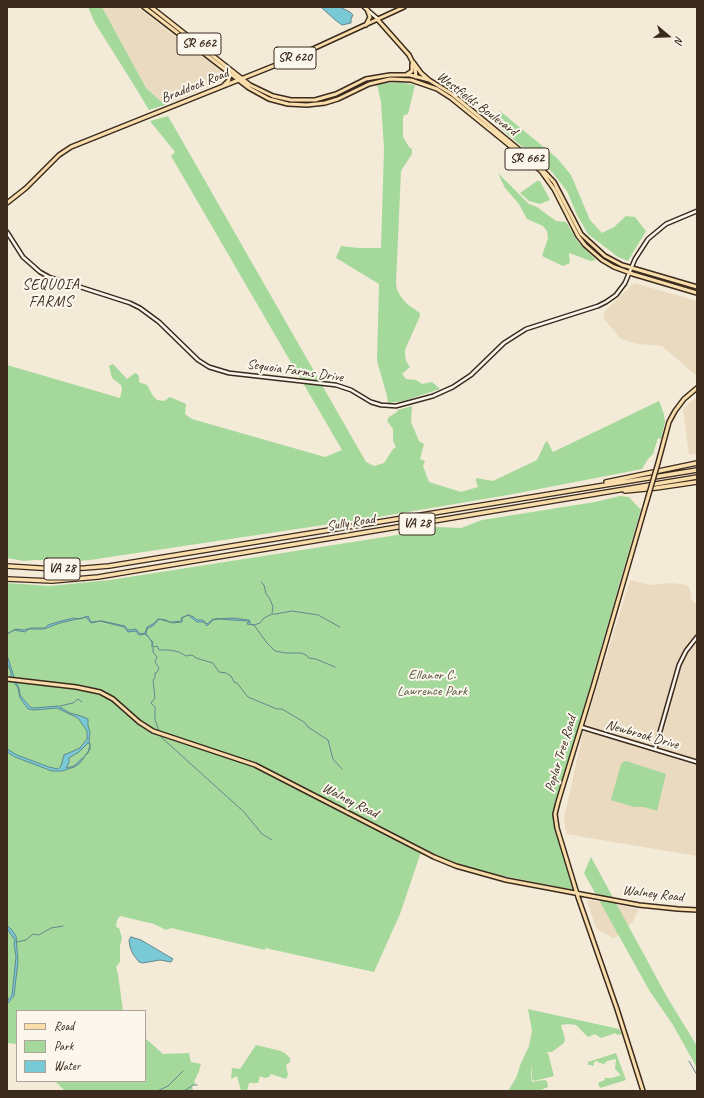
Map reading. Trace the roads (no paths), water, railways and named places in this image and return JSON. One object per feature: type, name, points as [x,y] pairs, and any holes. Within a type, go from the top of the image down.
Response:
[{"type":"highway","points":[[569,490],[697,463]]},
{"type":"highway","name":"Sully Road","points":[[7,566],[37,569],[60,569],[109,566],[697,470]]},
{"type":"highway","name":"Sully Road","points":[[7,579],[62,581],[98,577],[697,476]]},
{"type":"highway","points":[[588,495],[697,482]]},
{"type":"main road","name":"SR 662","points":[[144,7],[238,81]]},
{"type":"main road","name":"SR 662","points":[[151,7],[243,79]]},
{"type":"main road","name":"Braddock Road","points":[[7,203],[26,188],[68,148],[307,53],[404,7]]},
{"type":"main road","points":[[366,8],[370,18],[366,25]]},
{"type":"main road","points":[[378,20],[406,51],[421,73],[429,80]]},
{"type":"main road","points":[[406,75],[411,71],[413,62]]},
{"type":"main road","points":[[413,62],[416,81]]},
{"type":"main road","points":[[222,88],[229,80],[225,70]]},
{"type":"main road","name":"Westfields Boulevard","points":[[243,79],[250,85],[273,96],[301,101],[328,97],[363,81],[390,75],[416,76],[429,80],[452,94],[539,166],[554,182],[581,234],[604,256],[622,265],[697,287]]},
{"type":"main road","name":"Westfields Boulevard","points":[[238,81],[269,99],[288,104],[306,105],[325,103],[338,99],[362,86],[382,80],[397,79],[416,81],[433,87],[445,93],[541,171],[554,189],[573,228],[585,245],[602,260],[629,273],[697,292]]},
{"type":"main road","name":"Poplar Tree Road","points":[[643,1091],[577,893],[557,828],[555,814],[669,422],[678,406],[686,396],[697,388]]},
{"type":"main road","name":"Walney Road","points":[[8,679],[76,687],[100,692],[113,699],[139,722],[153,731],[255,765],[456,866],[498,878],[644,906],[697,910]]},
{"type":"street","points":[[366,8],[378,20]]},
{"type":"street","name":"Sequoia Farms Drive","points":[[7,232],[23,257],[31,266],[49,277],[140,308],[152,316],[198,360],[209,367],[229,373],[339,385],[351,390],[371,402],[386,406],[403,405],[453,388],[471,375],[495,350],[517,334],[534,326],[598,306],[606,302],[621,288],[639,250],[653,234],[670,223],[697,211]]},
{"type":"street","points":[[655,749],[679,665],[686,651],[697,637]]},
{"type":"street","name":"Newbrook Drive","points":[[581,727],[697,762]]},
{"type":"water","points":[[321,7],[340,7],[350,12],[353,15],[351,23],[342,25]]},
{"type":"water","points":[[188,615],[197,620],[203,620],[207,624],[213,619],[233,618],[249,620],[250,624],[254,625],[247,624],[249,621],[219,619],[213,620],[207,626],[204,622],[197,622]]},
{"type":"water","points":[[88,616],[91,622],[99,621],[91,623],[86,617],[84,617]]},
{"type":"water","points":[[74,618],[78,619],[60,623],[44,629],[29,629],[25,632],[14,630],[31,628],[45,628],[48,625],[61,621]]},
{"type":"water","points":[[159,619],[154,625],[147,629],[146,634],[150,638],[145,634],[139,635],[136,631],[128,632],[124,627],[101,621],[125,626],[128,630],[136,629],[140,634],[145,633],[147,627]]},
{"type":"water","points":[[182,621],[173,623],[170,622]]},
{"type":"water","points":[[7,655],[19,688],[20,695],[30,707],[58,706],[70,713],[88,719],[90,745],[88,743],[79,752],[69,758],[69,763],[66,768],[74,766],[85,755],[80,763],[74,767],[62,771],[52,771],[15,757],[7,752],[7,749],[17,755],[58,769],[61,766],[64,755],[80,748],[87,739],[87,731],[78,718],[57,708],[34,710],[28,709],[20,698],[18,688],[11,678],[11,672],[7,663]]},
{"type":"water","points":[[7,926],[16,936],[18,961],[14,996],[7,1004],[7,1001],[12,995],[16,957],[14,944],[15,940],[7,929]]},
{"type":"water","points":[[131,937],[141,940],[173,959],[171,962],[160,960],[143,963],[139,962],[130,947],[129,940]]},
{"type":"waterway","points":[[261,582],[264,585],[266,594],[273,607],[272,613]]},
{"type":"waterway","points":[[335,667],[316,659],[309,658],[301,653],[275,651],[254,625],[260,623],[264,618],[272,614],[292,611],[318,615],[340,627]]},
{"type":"waterway","points":[[153,647],[157,646],[159,650],[170,650],[179,652],[186,656],[192,655],[196,658],[213,663],[219,672],[226,673],[231,676],[234,682],[237,683],[248,697],[277,709],[282,709],[304,722],[308,727],[328,740],[333,759],[342,769]]},
{"type":"waterway","points":[[153,648],[153,652],[157,657],[155,662],[159,668],[155,673],[155,678],[153,680],[155,698],[151,703],[155,707],[155,720],[159,731]]},
{"type":"waterway","points":[[60,706],[73,703],[78,699],[82,702]]},
{"type":"waterway","points":[[161,737],[244,812],[262,834],[272,840]]},
{"type":"waterway","points":[[17,942],[26,940],[33,934],[39,935],[51,928],[63,926]]},
{"type":"waterway","points":[[689,1061],[697,1075]]},
{"type":"waterway","points":[[157,1091],[168,1086],[183,1071]]},
{"type":"waterway","points":[[182,1091],[193,1085],[197,1085]]},
{"type":"district","name":"SEQUOIA FARMS","points":[[51,294]]},
{"type":"park label","name":"Ellanor C. Lawrence Park","points":[[432,684]]}]
